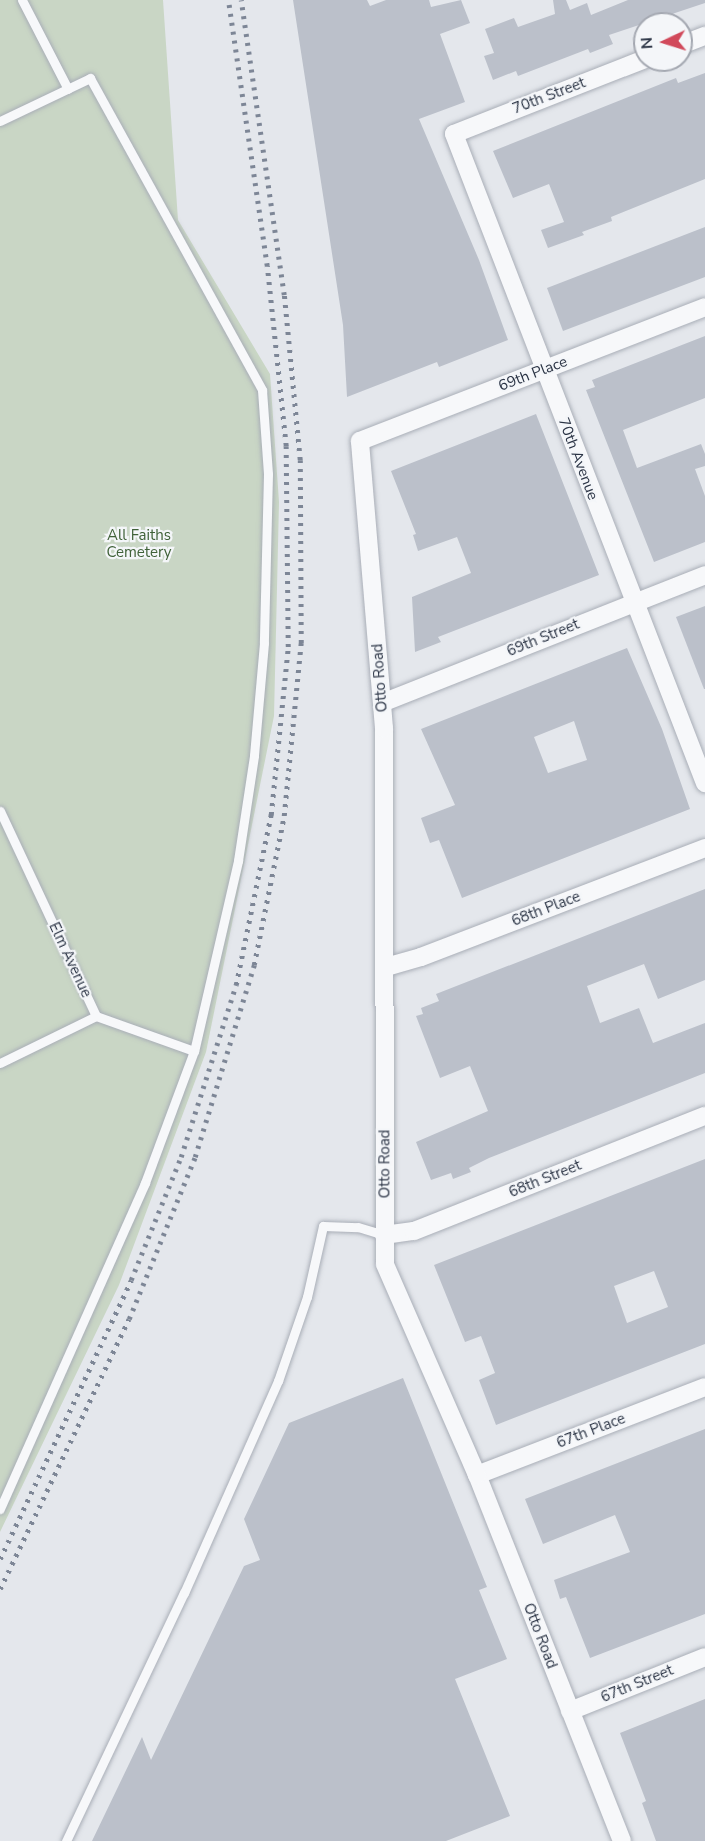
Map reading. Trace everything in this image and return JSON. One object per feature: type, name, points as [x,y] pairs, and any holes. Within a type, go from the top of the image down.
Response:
[{"type":"street","name":"70th Street","points":[[454,134],[633,64]]},
{"type":"street","name":"70th Avenue","points":[[454,134],[705,783]]},
{"type":"street","name":"69th Place","points":[[360,441],[705,307]]},
{"type":"street","name":"Otto Road","points":[[360,441],[382,703],[386,967],[384,1234],[387,1271],[477,1475],[622,1841]]},
{"type":"street","name":"69th Street","points":[[382,703],[705,575]]},
{"type":"street","name":"68th Place","points":[[386,967],[414,960],[705,848]]},
{"type":"street","name":"68th Street","points":[[384,1234],[414,1231],[705,1116]]},
{"type":"street","name":"67th Place","points":[[477,1475],[705,1388]]},
{"type":"street","name":"67th Street","points":[[570,1711],[705,1657]]},
{"type":"lane","points":[[22,0],[68,89]]},
{"type":"lane","points":[[0,121],[90,78],[262,390],[267,544],[264,643],[254,756],[238,861],[194,1051],[146,1183],[0,1509]]},
{"type":"lane","name":"Elm Avenue","points":[[0,811],[96,1016],[194,1051]]},
{"type":"lane","points":[[0,1063],[96,1016]]},
{"type":"lane","points":[[66,1841],[184,1593],[278,1381],[307,1297],[323,1226],[358,1227],[384,1234]]},
{"type":"green space","name":"All Faiths Cemetery","points":[[0,0],[163,0],[178,220],[270,374],[279,502],[274,716],[206,1052],[119,1285],[0,1532]]},
{"type":"building","points":[[293,0],[367,0],[370,6],[386,0],[429,0],[431,7],[461,0],[470,23],[440,34],[465,102],[419,119],[479,260],[508,340],[439,367],[437,362],[347,397],[343,325]]},
{"type":"building","points":[[553,0],[566,0],[570,10],[587,3],[591,15],[628,0],[705,0],[705,3],[678,12],[633,12],[633,27],[609,35],[613,44],[590,53],[588,49],[518,76],[516,71],[493,80],[484,56],[494,53],[485,29],[514,18],[518,27],[555,14]]},
{"type":"building","points":[[705,73],[705,179],[611,217],[612,221],[582,232],[584,235],[548,248],[541,230],[564,222],[549,184],[513,198],[493,151],[676,78],[678,83]]},
{"type":"building","points":[[705,227],[705,277],[563,331],[547,288]]},
{"type":"building","points":[[705,336],[705,398],[623,430],[637,468],[701,444],[705,454],[705,466],[695,469],[705,496],[705,542],[654,562],[586,390],[595,387],[592,380]]},
{"type":"building","points":[[536,414],[599,575],[438,637],[441,642],[415,652],[412,597],[471,573],[457,537],[418,551],[413,535],[416,534],[391,471]]},
{"type":"building","points":[[705,606],[705,689],[704,689],[676,617]]},
{"type":"building","points":[[627,648],[662,729],[690,809],[462,898],[439,840],[430,843],[421,818],[455,805],[421,729]],"holes":[[[574,721],[587,760],[548,773],[534,737]]]},
{"type":"building","points":[[705,889],[705,980],[658,999],[644,964],[587,986],[600,1023],[639,1008],[653,1043],[705,1023],[705,1073],[489,1158],[469,1168],[471,1172],[453,1179],[451,1173],[431,1180],[416,1142],[488,1111],[470,1066],[440,1078],[416,1016],[423,1014],[421,1008],[439,1001],[436,994]]},
{"type":"building","points":[[705,1159],[705,1344],[496,1425],[479,1380],[495,1373],[481,1336],[465,1342],[434,1265]],"holes":[[[654,1271],[668,1307],[627,1323],[614,1286]]]},
{"type":"building","points":[[403,1378],[487,1587],[479,1590],[507,1659],[455,1679],[510,1816],[446,1841],[92,1841],[142,1737],[151,1760],[244,1566],[260,1560],[244,1519],[289,1423]]},
{"type":"building","points":[[705,1429],[705,1614],[590,1658],[566,1597],[560,1599],[554,1580],[630,1552],[615,1515],[543,1544],[525,1499]]},
{"type":"building","points":[[705,1699],[705,1841],[656,1841],[642,1803],[646,1801],[620,1733]]},
{"type":"railway","points":[[0,1559],[131,1280],[181,1157],[236,985],[271,815],[288,647],[286,446],[267,266],[228,0]]},
{"type":"railway","points":[[0,1589],[129,1319],[195,1157],[254,965],[284,816],[301,643],[300,460],[284,295],[241,0]]}]
